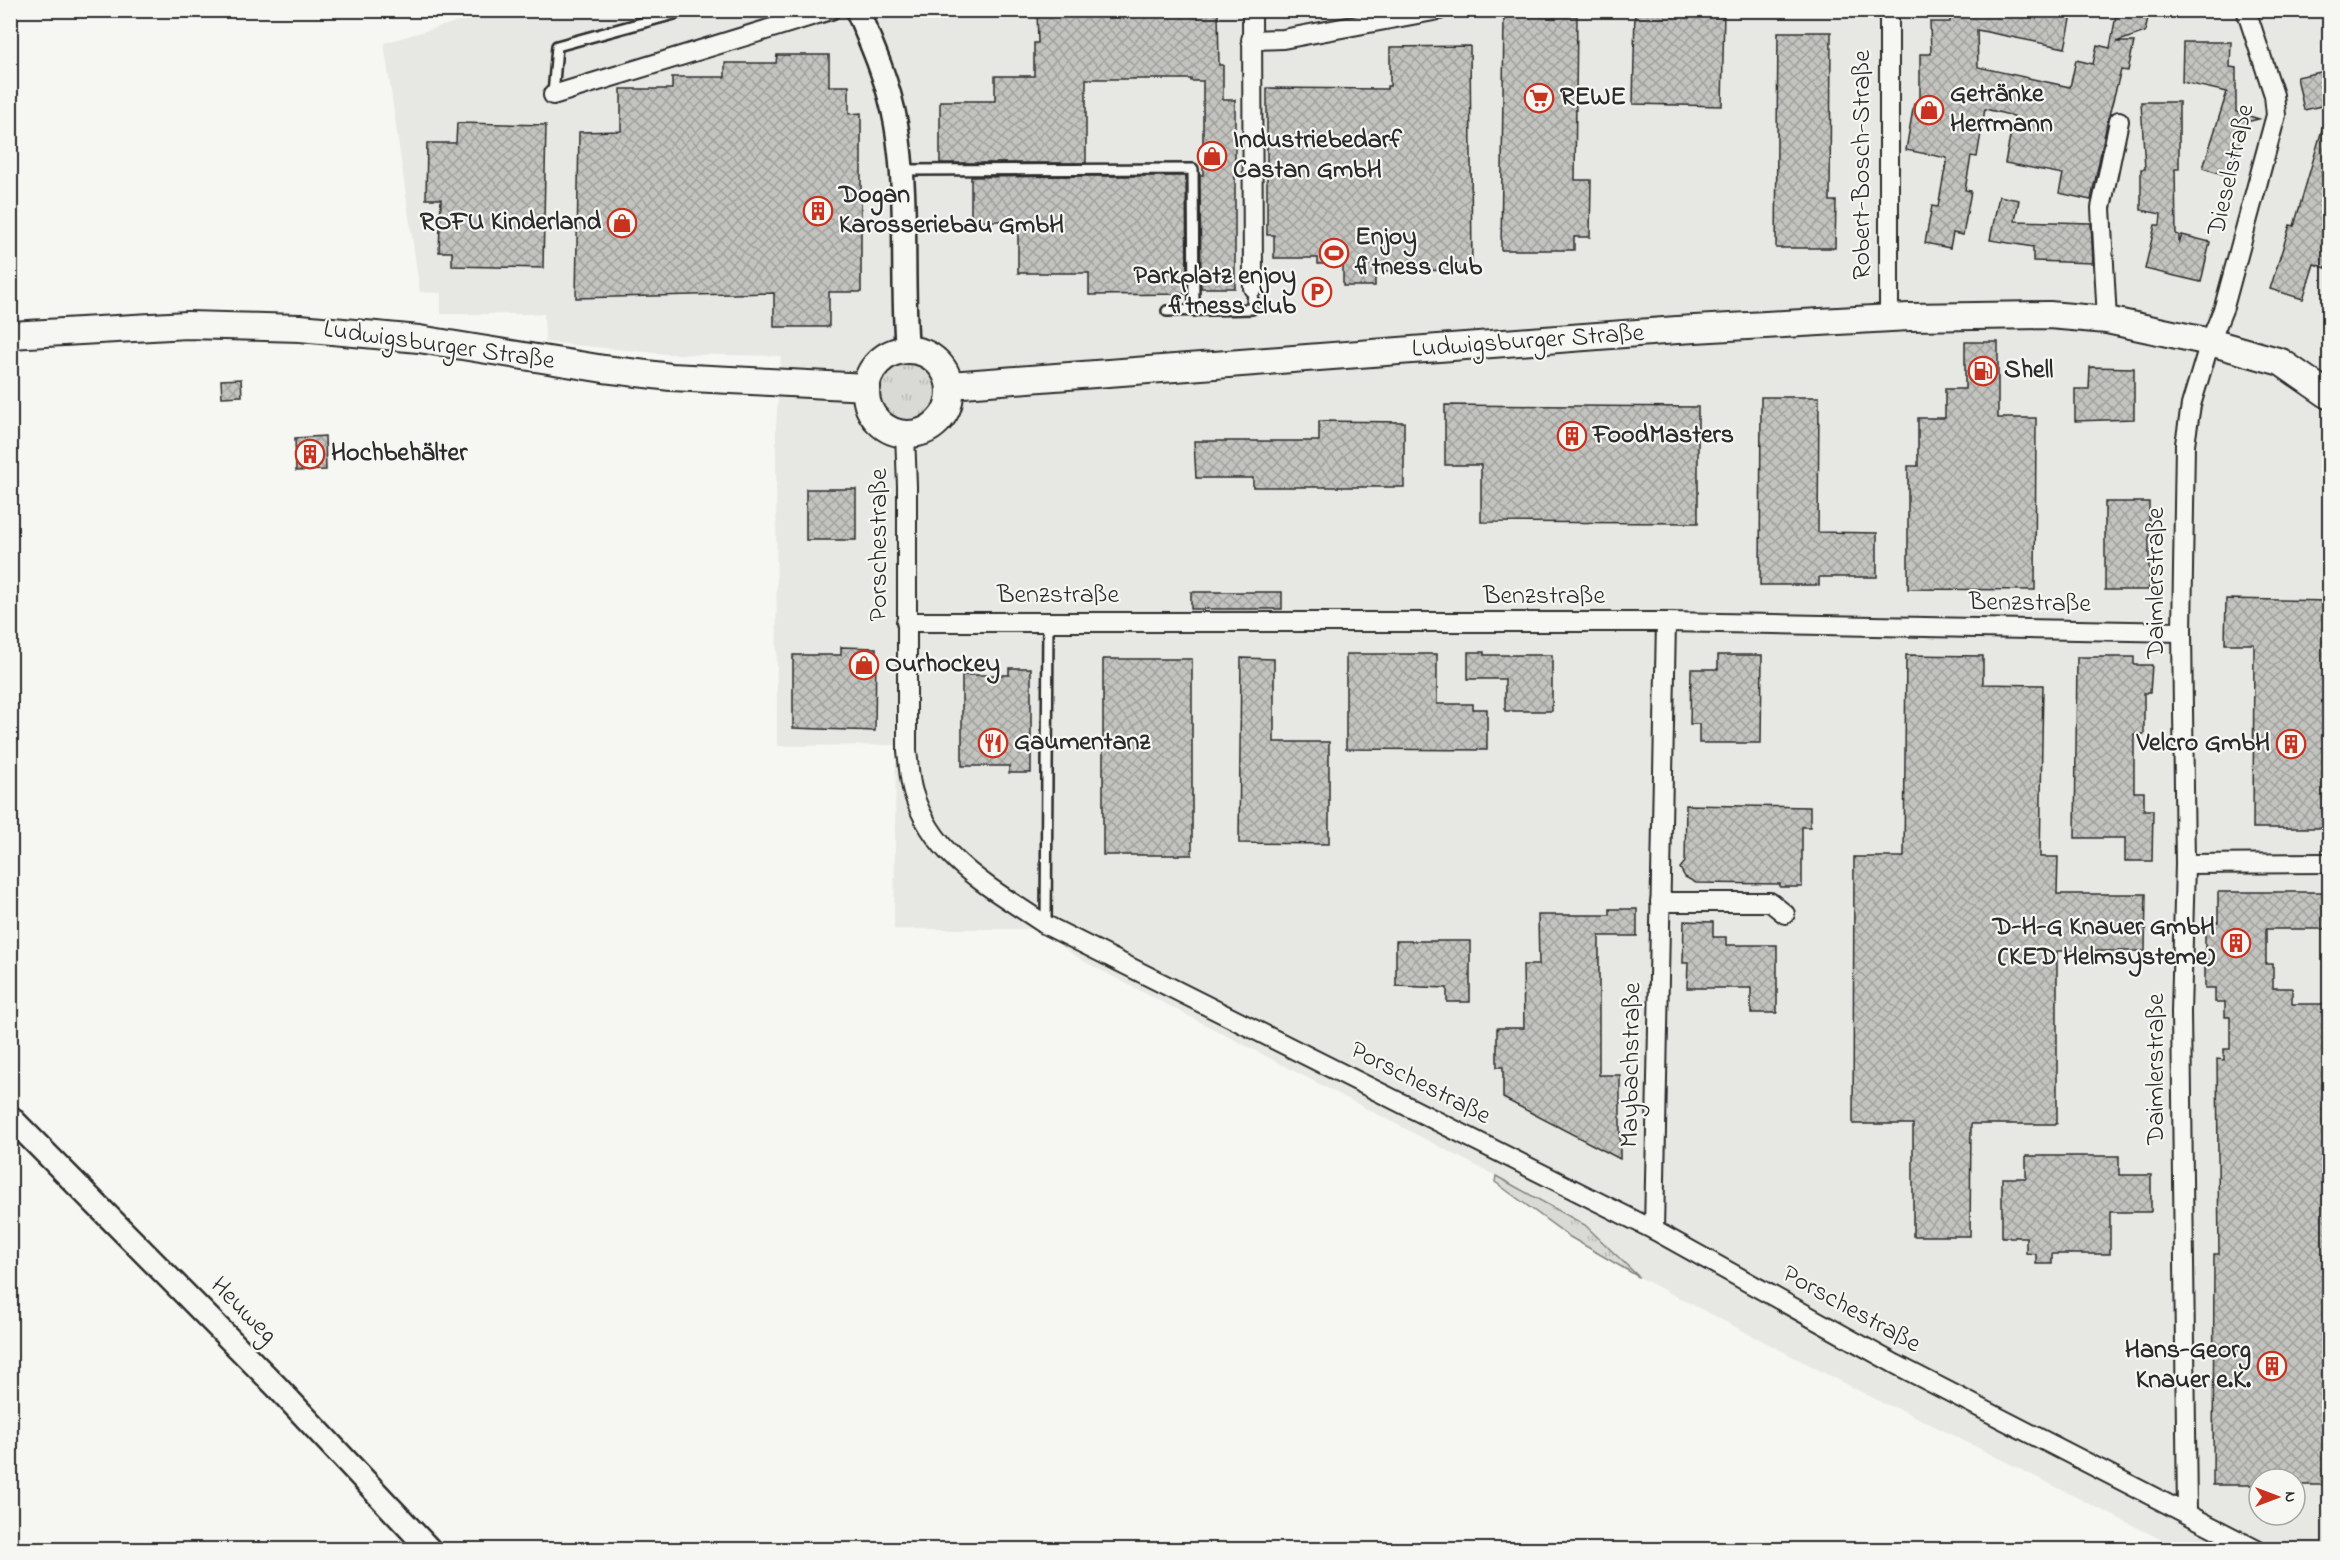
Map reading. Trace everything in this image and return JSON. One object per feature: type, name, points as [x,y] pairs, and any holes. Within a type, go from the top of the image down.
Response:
[{"type":"main road","name":"Ludwigsburger Straße","points":[[950,384],[1677,330],[1889,319],[2049,315],[2107,320],[2210,342],[2281,362],[2327,389]]},
{"type":"main road","name":"Ludwigsburger Straße","points":[[10,335],[186,325],[300,328],[419,339],[604,369],[671,377],[867,387]]},
{"type":"main road","points":[[907,350],[927,354],[946,372],[950,384],[947,408],[938,421],[926,430],[905,434],[885,426],[869,407],[867,387],[871,373],[884,357],[895,352],[907,350]]},
{"type":"street","points":[[553,95],[803,14],[831,10]]},
{"type":"street","points":[[857,10],[887,86],[896,123],[902,170],[907,350]]},
{"type":"street","points":[[1252,10],[1253,288]]},
{"type":"street","points":[[1251,40],[1283,39],[1439,10]]},
{"type":"street","name":"Robert-Bosch-Straße","points":[[1889,10],[1889,319]]},
{"type":"street","name":"Dieselstraße","points":[[2210,342],[2224,307],[2277,115],[2274,95],[2246,10]]},
{"type":"street","points":[[2107,320],[2101,208],[2119,121]]},
{"type":"street","name":"Daimlerstraße","points":[[2187,1512],[2181,1012],[2185,864],[2182,632],[2185,444],[2191,405],[2210,342]]},
{"type":"street","name":"Porschestraße","points":[[905,434],[907,751],[913,791],[926,825],[971,876],[1046,925],[1654,1230],[1894,1364],[2187,1512],[2257,1550]]},
{"type":"street","name":"Benzstraße","points":[[906,622],[1666,622],[2182,632]]},
{"type":"street","name":"Maybachstraße","points":[[1654,1230],[1666,622]]},
{"type":"street","points":[[2185,864],[2330,863]]},
{"type":"street","points":[[1660,902],[1770,902],[1785,914]]},
{"type":"street","name":"Heuweg","points":[[10,1118],[268,1377],[430,1550]]},
{"type":"lane","points":[[553,95],[557,46],[689,10]]},
{"type":"lane","points":[[902,170],[1193,169],[1194,311]]},
{"type":"lane","points":[[1167,311],[1252,309],[1253,288]]},
{"type":"lane","points":[[1046,925],[1048,622]]},
{"type":"shaded area","points":[[497,10],[2329,11],[2329,1549],[2180,1549],[1902,1410],[1885,1404],[1639,1277],[1585,1225],[1496,1176],[1085,962],[1035,929],[894,929],[896,745],[777,746],[776,426],[781,356],[666,354],[545,342],[544,314],[441,314],[441,293],[420,292],[384,43]]},
{"type":"green space","points":[[907,360],[919,362],[929,369],[936,379],[938,391],[936,403],[929,413],[919,420],[907,422],[895,420],[885,413],[878,403],[876,391],[878,379],[885,369],[895,362]]},
{"type":"green space","points":[[1496,1176],[1585,1225],[1639,1277],[1570,1237],[1495,1182]]},
{"type":"building","points":[[1037,10],[1218,10],[1219,65],[1223,65],[1223,100],[1235,100],[1235,288],[1201,288],[1200,175],[1203,175],[1203,81],[1086,79],[1086,163],[940,163],[940,101],[995,101],[995,76],[1034,76],[1034,43],[1038,43]]},
{"type":"building","points":[[1635,10],[1724,10],[1722,106],[1633,104]]},
{"type":"building","points":[[1950,10],[2073,10],[2065,48],[1977,30],[1978,67],[2070,87],[2076,60],[2093,64],[2097,45],[2110,48],[2117,10],[2149,13],[2145,32],[2116,42],[2134,42],[2128,71],[2121,70],[2091,200],[2059,193],[2063,174],[2005,163],[2014,116],[1985,109],[1977,157],[1971,156],[1965,190],[1971,191],[1963,235],[1953,233],[1950,248],[1925,243],[1932,206],[1938,207],[1947,158],[1906,150],[1914,103],[1920,104],[1920,54],[1931,54],[1930,22],[1950,22]]},
{"type":"building","name":"REWE","points":[[1504,16],[1577,16],[1575,180],[1591,180],[1590,237],[1574,237],[1574,250],[1501,250]]},
{"type":"building","points":[[1778,32],[1831,32],[1830,201],[1836,201],[1835,248],[1776,248]]},
{"type":"building","points":[[2183,42],[2231,42],[2230,67],[2236,68],[2236,112],[2259,119],[2246,122],[2229,176],[2203,168],[2227,92],[2182,82]]},
{"type":"building","points":[[1470,46],[1472,270],[1375,271],[1375,286],[1343,286],[1343,264],[1318,264],[1318,258],[1274,258],[1274,235],[1267,235],[1267,88],[1387,89],[1387,86],[1390,86],[1390,47]]},
{"type":"building","points":[[777,55],[829,55],[829,86],[849,86],[849,114],[861,113],[861,292],[829,292],[829,327],[774,327],[774,293],[576,298],[579,132],[621,131],[621,89],[672,89],[672,77],[725,77],[725,63],[776,63]]},
{"type":"building","points":[[2330,70],[2330,104],[2304,110],[2297,77]]},
{"type":"building","points":[[2141,102],[2179,102],[2179,169],[2175,169],[2176,234],[2179,235],[2179,244],[2182,235],[2210,242],[2201,282],[2145,269],[2155,225],[2160,225],[2161,214],[2141,210],[2141,169],[2145,169]]},
{"type":"building","points":[[2325,119],[2330,120],[2330,258],[2326,268],[2314,264],[2303,299],[2270,289],[2290,225],[2294,226]]},
{"type":"building","points":[[457,123],[546,125],[543,268],[452,266],[452,252],[439,252],[441,199],[426,199],[427,143],[456,143]]},
{"type":"building","points":[[1186,176],[1187,294],[1089,295],[1089,273],[1018,273],[1018,221],[971,221],[971,177]]},
{"type":"building","points":[[1999,196],[2019,200],[2015,221],[2091,223],[2093,263],[2033,261],[2033,247],[1990,240]]},
{"type":"building","points":[[1965,342],[1998,342],[1998,418],[2036,418],[2035,590],[1908,589],[1908,466],[1918,466],[1918,418],[1945,418],[1945,389],[1965,389]]},
{"type":"building","points":[[2090,367],[2134,368],[2134,419],[2075,421],[2075,389],[2089,389]]},
{"type":"building","points":[[241,379],[242,396],[222,397],[221,380]]},
{"type":"building","points":[[1761,397],[1819,397],[1818,532],[1877,533],[1877,577],[1819,577],[1819,585],[1760,585]]},
{"type":"building","name":"FoodMasters","points":[[1445,405],[1698,407],[1698,523],[1481,522],[1481,465],[1445,465]]},
{"type":"building","points":[[1319,421],[1404,422],[1404,487],[1253,487],[1253,478],[1196,478],[1194,441],[1319,441]]},
{"type":"building","name":"Hochbehälter","points":[[325,436],[326,470],[296,471],[295,438]]},
{"type":"building","points":[[806,489],[856,489],[856,540],[806,540]]},
{"type":"building","points":[[2105,502],[2149,502],[2149,590],[2105,590]]},
{"type":"building","points":[[1191,592],[1282,592],[1282,609],[1191,609]]},
{"type":"building","name":"Velcro GmbH","points":[[2226,599],[2330,601],[2330,828],[2253,828],[2254,644],[2225,644]]},
{"type":"building","points":[[841,647],[876,648],[875,731],[793,728],[793,655],[841,655]]},
{"type":"building","points":[[1468,652],[1484,652],[1484,655],[1552,655],[1552,711],[1505,711],[1505,679],[1468,679]]},
{"type":"building","points":[[1346,654],[1437,654],[1437,704],[1473,704],[1473,709],[1487,709],[1487,750],[1346,749]]},
{"type":"building","points":[[1718,655],[1762,655],[1761,743],[1699,743],[1699,724],[1690,724],[1691,669],[1718,669]]},
{"type":"building","points":[[1906,655],[1983,656],[1983,684],[2043,685],[2040,857],[2058,857],[2057,894],[2146,894],[2145,951],[2057,951],[2057,1124],[1971,1124],[1970,1236],[1913,1236],[1913,1124],[1853,1124],[1854,857],[1904,857]]},
{"type":"building","points":[[2077,657],[2134,657],[2134,665],[2152,665],[2150,693],[2144,693],[2144,734],[2134,734],[2134,792],[2144,792],[2144,810],[2153,810],[2152,861],[2125,861],[2125,838],[2075,838]]},
{"type":"building","points":[[1241,658],[1274,659],[1274,742],[1329,742],[1329,844],[1239,843]]},
{"type":"building","points":[[1103,659],[1192,659],[1192,855],[1103,855]]},
{"type":"building","points":[[1009,668],[1031,668],[1031,773],[1009,773],[1009,766],[962,766],[962,675],[1009,675]]},
{"type":"building","points":[[1686,805],[1810,807],[1810,827],[1802,827],[1802,887],[1780,887],[1780,884],[1696,883],[1685,877],[1680,868],[1685,862]]},
{"type":"building","points":[[2218,892],[2330,892],[2330,929],[2266,929],[2266,964],[2273,964],[2273,988],[2292,988],[2292,1004],[2330,1004],[2330,1485],[2307,1485],[2307,1467],[2247,1467],[2247,1485],[2213,1485],[2214,1254],[2219,1254],[2217,1059],[2224,1060],[2224,1049],[2230,1049],[2230,1017],[2225,1017],[2225,1002],[2215,1002],[2215,988],[2205,988],[2205,922],[2218,922]]},
{"type":"building","points":[[1610,909],[1637,909],[1637,936],[1599,936],[1599,1075],[1620,1075],[1620,1159],[1503,1098],[1503,1067],[1497,1067],[1497,1028],[1524,1028],[1523,965],[1539,965],[1538,915],[1610,915]]},
{"type":"building","points":[[1684,921],[1713,922],[1713,937],[1726,937],[1726,945],[1777,945],[1777,1013],[1751,1013],[1751,988],[1687,988],[1688,963],[1683,963]]},
{"type":"building","points":[[1396,941],[1470,941],[1470,1002],[1447,1002],[1447,988],[1396,986]]},
{"type":"building","points":[[2026,1156],[2119,1156],[2119,1175],[2151,1175],[2151,1212],[2110,1212],[2110,1254],[2052,1254],[2052,1264],[2036,1264],[2036,1254],[2026,1253],[2026,1237],[2002,1237],[2002,1178],[2026,1178]]},
{"type":"place","name":"REWE","points":[[1539,98]]},
{"type":"place","name":"Getränke Herrmann","points":[[1929,110]]},
{"type":"place","name":"Industriebedarf Castan GmbH","points":[[1212,156]]},
{"type":"place","name":"Dogan Karosseriebau GmbH","points":[[818,211]]},
{"type":"place","name":"ROFU Kinderland","points":[[622,223]]},
{"type":"place","name":"Enjoy fitness club","points":[[1334,253]]},
{"type":"place","name":"Parkplatz enjoy fitness club","points":[[1317,292]]},
{"type":"place","name":"Shell","points":[[1983,371]]},
{"type":"place","name":"FoodMasters","points":[[1572,436]]},
{"type":"place","name":"Hochbehälter","points":[[310,454]]},
{"type":"place","name":"Ourhockey","points":[[864,665]]},
{"type":"place","name":"Gaumentanz","points":[[993,743]]},
{"type":"place","name":"Velcro GmbH","points":[[2291,744]]},
{"type":"place","name":"D-H-G Knauer GmbH (KED Helmsysteme)","points":[[2236,943]]},
{"type":"place","name":"Hans-Georg Knauer e.K.","points":[[2272,1366]]}]
